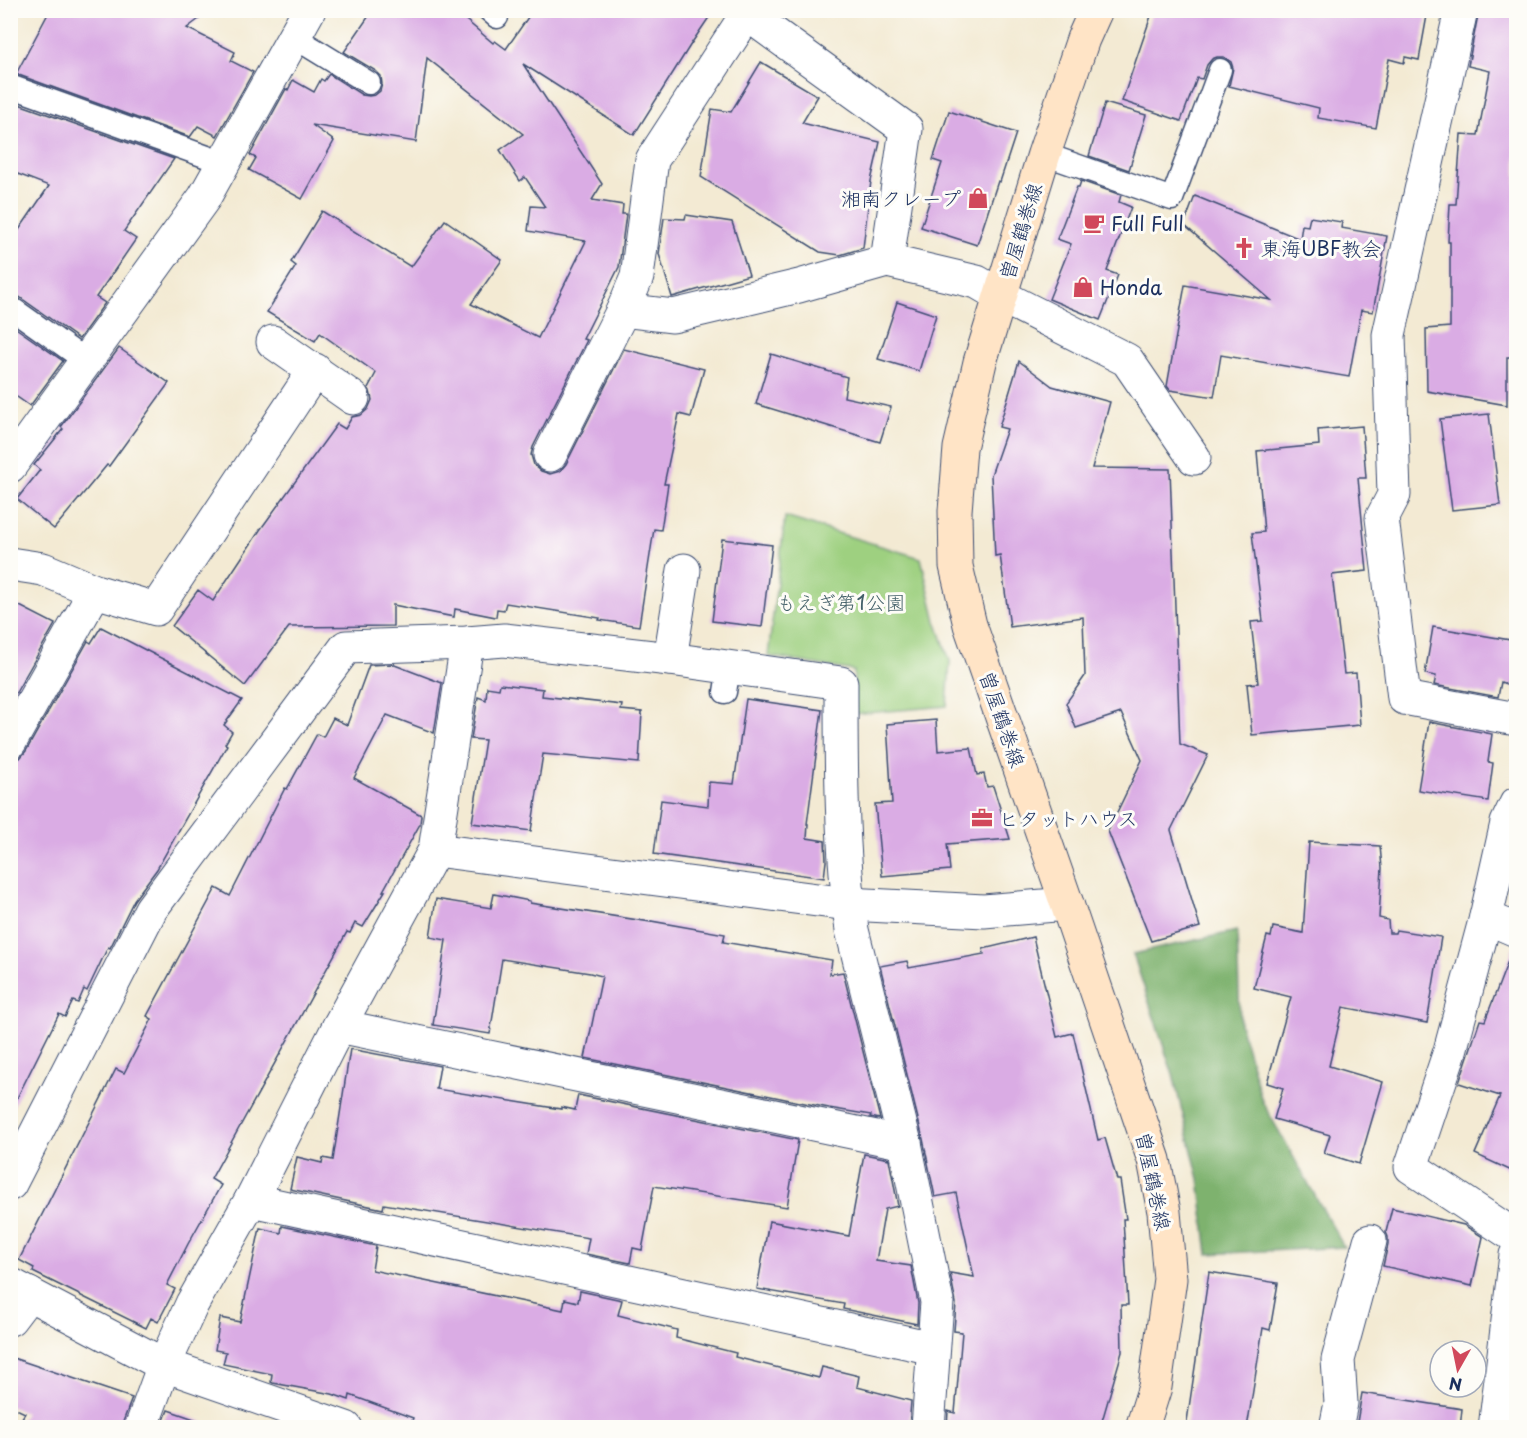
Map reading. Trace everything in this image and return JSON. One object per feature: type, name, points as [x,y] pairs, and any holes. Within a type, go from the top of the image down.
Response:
[{"type":"main road","name":"曽屋鶴巻線","points":[[1096,10],[1083,39],[1044,154],[980,362],[960,448],[955,511],[956,566],[970,625],[1154,1160],[1164,1212],[1170,1279],[1155,1387],[1142,1428]]},
{"type":"street","points":[[1461,10],[1389,335],[1394,495],[1382,518],[1404,698],[1516,719]]},
{"type":"street","points":[[550,455],[623,310],[637,277],[652,160],[749,12],[906,129],[887,261]]},
{"type":"street","points":[[10,466],[204,198],[302,24]]},
{"type":"street","points":[[623,310],[673,316],[799,286],[887,261],[976,282],[1127,360],[1194,458]]},
{"type":"street","points":[[273,342],[353,398]]},
{"type":"street","points":[[10,564],[43,569],[95,591],[156,609],[315,370]]},
{"type":"street","points":[[670,659],[684,570]]},
{"type":"street","points":[[10,742],[95,591]]},
{"type":"street","points":[[10,1184],[151,909],[346,646],[504,640],[670,659],[727,679],[841,683],[841,786],[848,904],[852,930],[905,1143],[937,1302],[928,1428]]},
{"type":"street","points":[[141,1428],[164,1365],[192,1305],[251,1200],[339,1026],[435,850],[467,643]]},
{"type":"street","points":[[1516,804],[1507,824],[1486,917],[1450,1051],[1411,1167],[1516,1237]]},
{"type":"street","points":[[435,850],[848,904],[984,911],[1067,904]]},
{"type":"street","points":[[1486,917],[1516,930]]},
{"type":"street","points":[[339,1026],[905,1143]]},
{"type":"street","points":[[251,1200],[933,1348]]},
{"type":"street","points":[[1336,1428],[1341,1403],[1338,1360],[1370,1241]]},
{"type":"street","points":[[1495,1428],[1516,1255]]},
{"type":"street","points":[[17,1299],[164,1365],[346,1428]]},
{"type":"lane","points":[[302,24],[369,83]]},
{"type":"lane","points":[[1044,154],[1172,199],[1220,70]]},
{"type":"lane","points":[[10,86],[224,163]]},
{"type":"lane","points":[[10,306],[86,361]]},
{"type":"green space","name":"もえぎ第1公園","points":[[785,517],[921,558],[936,621],[950,661],[947,706],[854,714],[854,671],[768,656]]},
{"type":"green space","points":[[1237,931],[1240,1024],[1262,1101],[1344,1247],[1208,1254],[1199,1179],[1173,1075],[1133,954]]},
{"type":"building","points":[[50,10],[211,10],[187,28],[235,52],[231,61],[253,72],[217,136],[198,126],[190,137],[16,74]]},
{"type":"building","points":[[373,10],[454,10],[493,43],[495,41],[506,49],[533,10],[714,10],[634,135],[523,64],[602,184],[592,200],[623,205],[622,214],[626,214],[619,267],[583,339],[587,340],[533,447],[531,455],[534,465],[550,474],[560,471],[566,464],[624,349],[704,369],[691,417],[679,414],[664,484],[668,484],[661,530],[654,529],[639,626],[506,603],[504,610],[497,609],[496,617],[455,609],[454,617],[393,605],[393,626],[289,627],[245,686],[172,626],[198,590],[213,601],[260,530],[337,424],[345,429],[352,417],[361,415],[368,409],[372,400],[368,388],[376,373],[320,333],[315,341],[267,312],[296,266],[291,262],[322,211],[411,267],[445,220],[502,260],[471,304],[538,338],[586,241],[528,231],[531,206],[545,207],[525,177],[520,181],[500,150],[523,134],[427,58],[416,142],[312,125],[334,141],[302,199],[249,170],[256,158],[250,155],[293,80],[314,92],[321,79],[324,81],[329,74],[362,95],[375,95],[380,91],[381,76],[344,52]]},
{"type":"building","points":[[1153,10],[1428,10],[1419,60],[1405,57],[1404,63],[1389,59],[1376,128],[1318,118],[1319,108],[1229,86],[1233,68],[1231,62],[1224,57],[1212,59],[1202,79],[1197,78],[1181,121],[1122,101]]},
{"type":"building","points":[[1479,10],[1516,10],[1516,290],[1513,290],[1513,357],[1507,357],[1507,405],[1427,391],[1426,329],[1450,327],[1450,242],[1448,242],[1450,204],[1456,204],[1461,134],[1478,135],[1490,71],[1468,66]]},
{"type":"building","points":[[761,62],[818,96],[802,123],[880,142],[871,181],[863,248],[840,255],[820,252],[701,177],[712,109],[731,112]]},
{"type":"building","points":[[10,101],[174,159],[124,231],[136,239],[96,297],[105,303],[79,339],[18,296],[10,294],[10,243],[49,186],[10,171]]},
{"type":"building","points":[[1105,103],[1146,115],[1129,170],[1089,156]]},
{"type":"building","points":[[949,111],[1016,133],[977,245],[921,227],[942,163],[933,160]]},
{"type":"building","points":[[1081,181],[1121,195],[1119,202],[1131,207],[1107,271],[1118,275],[1100,320],[1049,299],[1071,244],[1057,239]]},
{"type":"building","points":[[1195,196],[1300,239],[1302,225],[1308,226],[1310,217],[1342,222],[1341,228],[1387,236],[1373,312],[1361,310],[1349,377],[1221,355],[1214,397],[1170,390],[1167,386],[1185,285],[1271,300],[1184,225]]},
{"type":"building","points":[[686,215],[732,222],[749,275],[672,297],[659,254],[664,218],[685,219]]},
{"type":"building","points":[[897,302],[936,315],[919,371],[878,359]]},
{"type":"building","points":[[10,324],[63,361],[30,406],[10,392]]},
{"type":"building","points":[[119,348],[169,383],[109,466],[107,465],[54,529],[17,499],[40,470],[34,465],[63,429],[61,427]]},
{"type":"building","points":[[771,354],[847,377],[844,397],[891,407],[880,442],[756,404]]},
{"type":"building","points":[[1019,361],[1052,386],[1110,402],[1092,468],[1170,469],[1180,744],[1208,755],[1171,830],[1200,927],[1151,941],[1108,831],[1142,760],[1121,713],[1076,728],[1066,703],[1085,676],[1083,617],[1010,627],[1000,555],[995,556],[991,475],[1007,429],[999,427]]},
{"type":"building","points":[[1489,414],[1500,505],[1452,510],[1440,419]]},
{"type":"building","points":[[1362,426],[1366,478],[1358,478],[1367,571],[1332,575],[1344,674],[1356,673],[1360,725],[1252,735],[1247,684],[1258,683],[1251,622],[1263,621],[1252,533],[1264,532],[1257,451],[1319,445],[1318,430]]},
{"type":"building","points":[[722,539],[772,545],[762,627],[712,621]]},
{"type":"building","points":[[10,601],[55,624],[10,703]]},
{"type":"building","points":[[101,627],[242,700],[224,725],[232,732],[225,744],[227,745],[157,869],[134,900],[87,991],[84,989],[78,1003],[73,1001],[65,1017],[59,1014],[10,1112],[10,761],[20,758],[26,751],[88,641],[91,643]]},
{"type":"building","points":[[1433,627],[1516,641],[1516,688],[1501,682],[1498,697],[1434,685],[1436,676],[1425,674]]},
{"type":"building","points":[[392,664],[442,683],[434,733],[387,715],[354,778],[421,815],[420,824],[383,891],[385,891],[363,927],[355,923],[350,933],[347,932],[211,1179],[221,1185],[167,1285],[175,1289],[158,1322],[151,1318],[146,1328],[33,1272],[34,1268],[19,1260],[116,1069],[124,1073],[152,1019],[147,1016],[216,888],[230,896],[285,788],[287,789],[317,734],[323,737],[333,718],[347,725],[369,665]]},
{"type":"building","points":[[500,684],[543,689],[542,696],[622,705],[621,710],[642,712],[639,763],[543,754],[531,831],[472,823],[485,740],[471,739],[478,697],[486,700],[487,687],[499,689]]},
{"type":"building","points":[[746,699],[822,710],[807,838],[825,841],[824,878],[654,854],[661,800],[708,806],[709,782],[734,784]]},
{"type":"building","points":[[936,720],[938,751],[971,748],[977,775],[984,774],[987,787],[993,786],[1010,839],[947,844],[950,870],[882,876],[875,804],[892,803],[887,724]]},
{"type":"building","points":[[1429,722],[1492,734],[1488,762],[1493,763],[1488,801],[1418,790]]},
{"type":"building","points":[[1309,842],[1380,846],[1382,868],[1379,918],[1388,920],[1389,933],[1395,933],[1396,930],[1441,937],[1427,1023],[1343,1007],[1329,1066],[1383,1082],[1359,1164],[1324,1153],[1330,1135],[1274,1119],[1283,1088],[1267,1083],[1291,997],[1254,988],[1267,936],[1271,937],[1273,927],[1303,933]]},
{"type":"building","points":[[494,894],[530,901],[530,903],[725,934],[723,942],[832,960],[830,974],[843,972],[880,1119],[870,1117],[871,1115],[585,1058],[602,976],[590,973],[502,959],[490,1034],[433,1025],[446,940],[430,937],[436,899],[491,908]]},
{"type":"building","points":[[1033,937],[1057,1037],[1073,1033],[1098,1140],[1105,1138],[1117,1180],[1120,1180],[1126,1219],[1123,1219],[1128,1305],[1121,1305],[1122,1352],[1100,1428],[947,1428],[948,1411],[955,1413],[962,1332],[954,1331],[956,1303],[950,1273],[974,1277],[956,1193],[935,1197],[880,966],[907,961],[909,968],[984,954],[983,949]]},
{"type":"building","points":[[1513,948],[1516,948],[1516,1173],[1475,1154],[1500,1096],[1459,1083],[1480,1020],[1485,1021]]},
{"type":"building","points":[[350,1049],[440,1066],[436,1089],[575,1110],[578,1095],[798,1140],[787,1207],[654,1186],[642,1250],[633,1248],[630,1263],[586,1254],[589,1238],[384,1204],[383,1209],[290,1189],[297,1157],[322,1163],[323,1158],[333,1160]]},
{"type":"building","points":[[864,1154],[889,1159],[898,1206],[885,1209],[876,1261],[911,1266],[918,1303],[917,1324],[843,1309],[844,1304],[757,1289],[769,1221],[849,1236]]},
{"type":"building","points":[[1392,1208],[1464,1225],[1483,1237],[1472,1286],[1383,1266],[1388,1245],[1386,1232]]},
{"type":"building","points":[[282,1226],[376,1246],[372,1270],[563,1310],[565,1299],[578,1302],[580,1291],[622,1300],[618,1315],[677,1330],[676,1338],[736,1353],[735,1357],[819,1378],[822,1367],[859,1376],[857,1387],[911,1401],[909,1428],[410,1428],[413,1418],[350,1395],[349,1400],[332,1394],[273,1383],[271,1382],[272,1374],[223,1364],[226,1352],[215,1350],[220,1318],[240,1322],[260,1228],[281,1233]]},
{"type":"building","points":[[1209,1272],[1278,1283],[1270,1330],[1263,1328],[1247,1428],[1186,1428]]},
{"type":"building","points":[[10,1357],[132,1398],[123,1428],[16,1428],[25,1413],[10,1406]]},
{"type":"building","points":[[1362,1393],[1462,1409],[1460,1428],[1356,1428]]},
{"type":"building","points":[[168,1410],[203,1422],[202,1428],[161,1428]]},
{"type":"place","name":"湘南クレープ","points":[[978,198]]},
{"type":"place","name":"Full Full","points":[[1094,223]]},
{"type":"place","name":"東海UBF教会","points":[[1244,248]]},
{"type":"place","name":"Honda","points":[[1083,287]]},
{"type":"place","name":"ヒタットハウス","points":[[982,818]]}]
